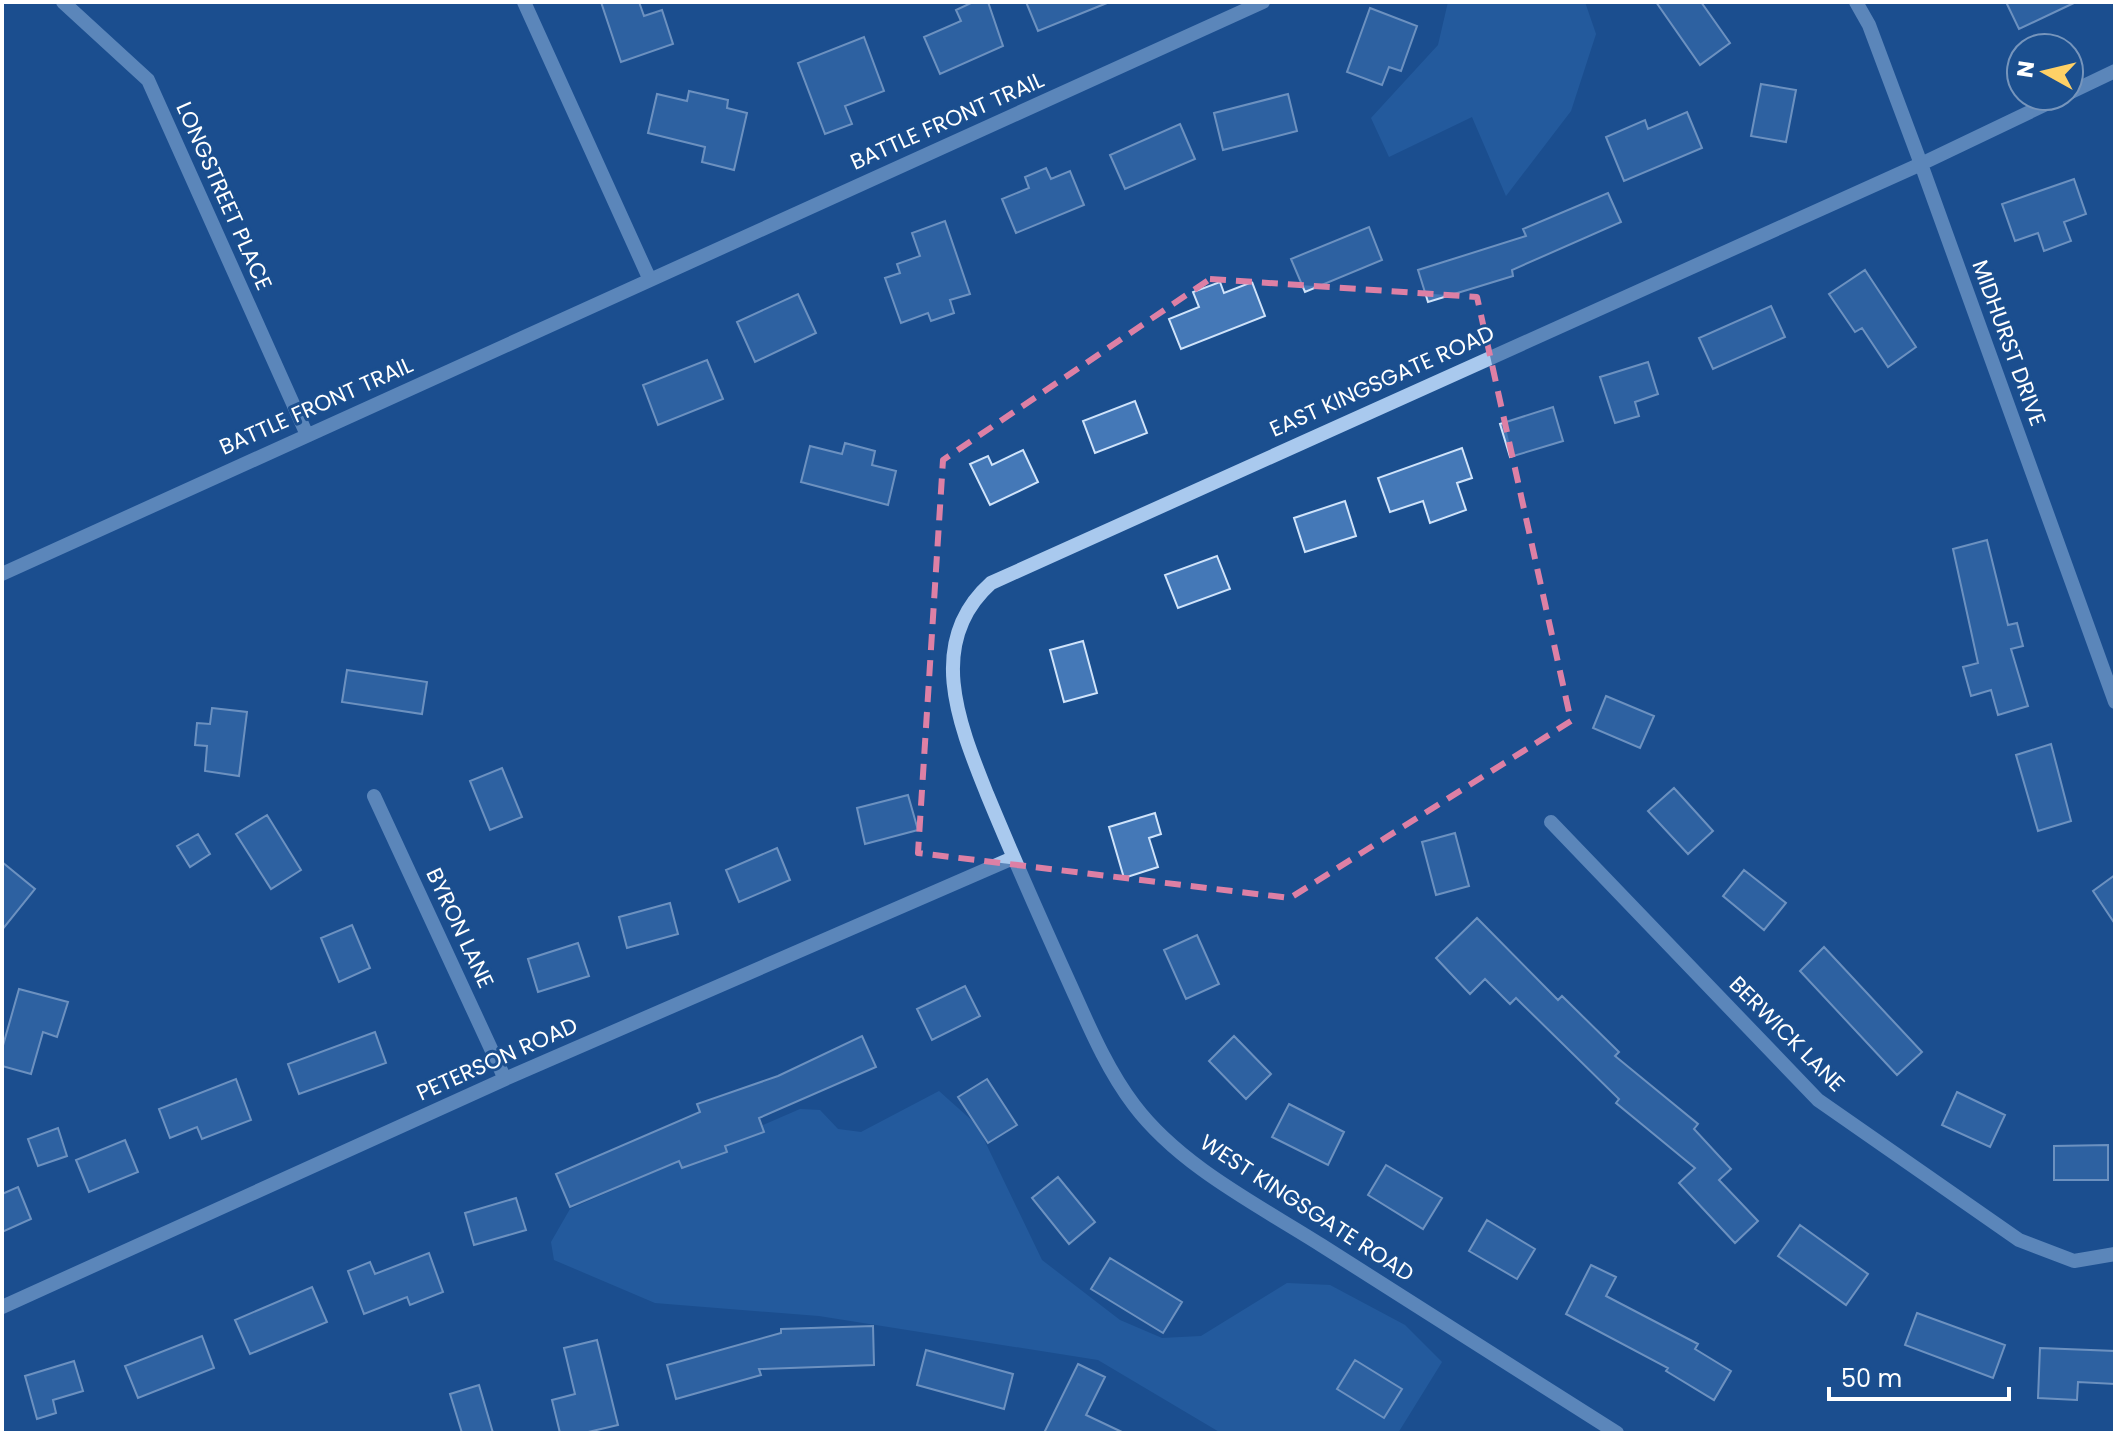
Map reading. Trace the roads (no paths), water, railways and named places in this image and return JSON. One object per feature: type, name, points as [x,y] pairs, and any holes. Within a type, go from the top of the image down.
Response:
[{"type":"street","name":"LONGSTREET PLACE","points":[[63,2],[148,80],[307,435]]},
{"type":"street","points":[[524,2],[650,280]]},
{"type":"street","name":"BATTLE FRONT TRAIL","points":[[2,574],[1263,2]]},
{"type":"street","name":"MIDHURST DRIVE","points":[[1856,2],[1869,25],[1921,164],[2115,702]]},
{"type":"street","points":[[2085,85],[2115,71]]},
{"type":"street","name":"EAST KINGSGATE ROAD","points":[[1013,858],[967,743],[955,694],[951,656],[971,601],[991,583],[1921,164],[2030,112]]},
{"type":"street","name":"BYRON LANE","points":[[374,796],[505,1079]]},
{"type":"street","name":"BERWICK LANE","points":[[1551,822],[1818,1100],[2019,1240],[2074,1261],[2115,1254]]},
{"type":"street","name":"PETERSON ROAD","points":[[2,1307],[505,1079],[1013,858]]},
{"type":"street","name":"WEST KINGSGATE ROAD","points":[[1013,858],[1102,1054],[1134,1106],[1179,1150],[1249,1200],[1617,1433]]}]
